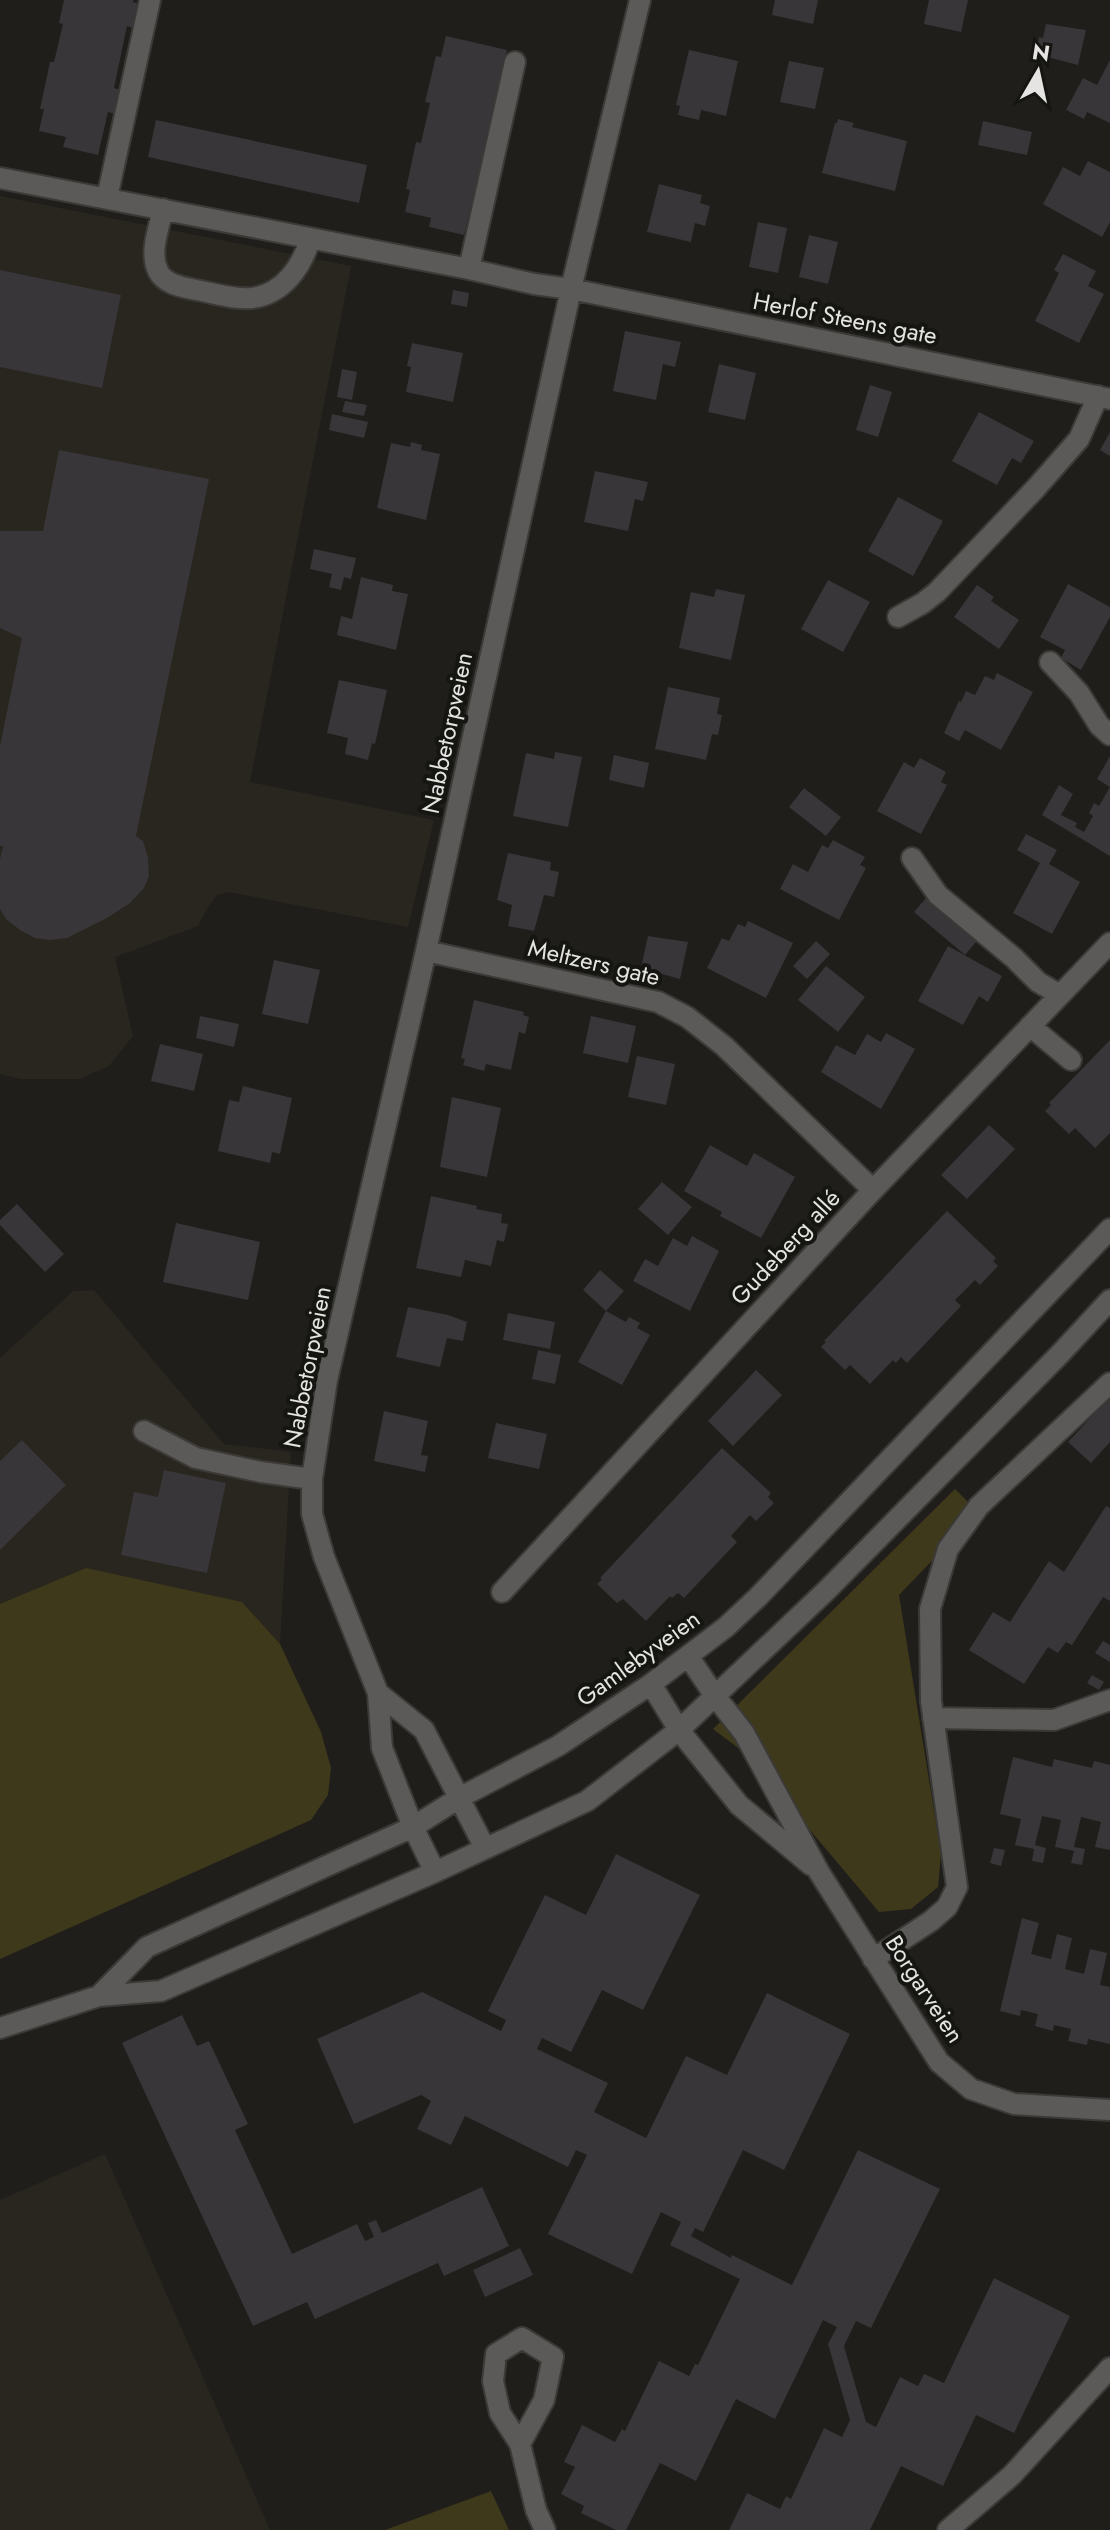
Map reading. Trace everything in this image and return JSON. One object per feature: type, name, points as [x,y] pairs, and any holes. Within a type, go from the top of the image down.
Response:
[{"type":"street","points":[[107,198],[150,0]]},
{"type":"street","name":"Nabbetorpveien","points":[[435,1872],[413,1827],[382,1748],[378,1693],[324,1557],[312,1514],[312,1479],[327,1380],[426,951],[571,289],[640,0]]},
{"type":"street","points":[[469,269],[515,62]]},
{"type":"street","name":"Herlof Steens gate","points":[[0,178],[1104,397]]},
{"type":"street","points":[[163,209],[154,249],[158,270],[165,280],[178,286],[207,292],[237,298],[253,298],[272,292],[292,276],[304,260],[310,239]]},
{"type":"street","points":[[898,617],[937,592],[1036,488],[1079,439],[1104,397]]},
{"type":"street","points":[[1050,662],[1079,693],[1099,725],[1110,735]]},
{"type":"street","points":[[912,858],[938,895],[1038,982],[1060,995]]},
{"type":"street","name":"Gudeberg allé","points":[[502,1592],[873,1190],[1110,943]]},
{"type":"street","name":"Meltzers gate","points":[[426,951],[658,1002],[687,1017],[724,1046],[873,1190]]},
{"type":"street","points":[[1030,1026],[1071,1060]]},
{"type":"street","name":"Gamlebyveien","points":[[99,1996],[147,1947],[413,1827],[459,1798],[558,1746],[688,1656],[758,1597],[1110,1229]]},
{"type":"street","name":"Gamlebyveien","points":[[0,2028],[99,1996],[161,1991],[435,1872],[587,1801],[679,1730],[828,1589],[1110,1300]]},
{"type":"street","points":[[873,1959],[931,1921],[947,1907],[957,1887],[933,1718],[930,1609],[948,1549],[979,1506],[1110,1383]]},
{"type":"street","name":"Nabbetorpveien","points":[[144,1431],[196,1458],[312,1479]]},
{"type":"street","name":"Borgarveien","points":[[688,1656],[744,1733],[819,1872],[939,2062],[971,2089],[1014,2104],[1110,2110]]},
{"type":"street","name":"Borgarveien","points":[[651,1684],[679,1730],[739,1805],[819,1872]]},
{"type":"street","name":"Nabbetorpveien","points":[[378,1693],[424,1730],[485,1848]]},
{"type":"street","points":[[933,1718],[1054,1720],[1110,1700]]},
{"type":"street","points":[[520,2444],[544,2400],[553,2357],[522,2338],[496,2354],[493,2381],[500,2413],[520,2444],[536,2510],[545,2530]]},
{"type":"street","points":[[948,2530],[1012,2475],[1110,2368]]},
{"type":"shaded area","points":[[0,196],[351,266],[250,782],[434,820],[408,927],[229,892],[217,895],[198,926],[115,957],[133,1036],[109,1066],[80,1079],[21,1079],[0,1074]]},
{"type":"shaded area","points":[[94,1290],[224,1444],[291,1452],[280,1644],[242,1602],[0,1604],[0,1358],[73,1291]]},
{"type":"shaded area","points":[[955,1489],[971,1505],[952,1540],[899,1595],[941,1854],[938,1887],[911,1909],[879,1912],[745,1753],[713,1729]]},
{"type":"shaded area","points":[[86,1568],[242,1602],[280,1644],[321,1732],[331,1768],[328,1795],[311,1820],[0,1959],[0,1604]]},
{"type":"shaded area","points":[[105,2154],[270,2530],[0,2530],[0,2200]]},
{"type":"shaded area","points":[[491,2491],[509,2530],[385,2530]]},
{"type":"building","points":[[64,0],[133,0],[139,4],[134,28],[127,26],[114,88],[120,90],[115,114],[108,112],[98,155],[63,147],[66,137],[39,131],[44,109],[40,109],[50,62],[54,62],[63,24],[59,23]]},
{"type":"building","points":[[775,0],[818,0],[813,24],[772,15]]},
{"type":"building","points":[[929,0],[968,0],[961,32],[924,24]]},
{"type":"building","points":[[1046,24],[1086,30],[1078,65],[1036,54],[1039,37],[1043,38]]},
{"type":"building","points":[[446,36],[507,50],[499,82],[505,83],[500,109],[494,107],[480,168],[486,169],[480,194],[474,193],[464,235],[429,227],[431,218],[405,212],[410,190],[406,189],[416,142],[421,143],[430,103],[425,102],[436,56],[441,57]]},
{"type":"building","points":[[689,50],[738,61],[726,116],[701,110],[699,120],[678,115],[680,106],[676,105]]},
{"type":"building","points":[[1110,60],[1110,123],[1087,112],[1084,119],[1066,110],[1083,78],[1097,85]]},
{"type":"building","points":[[789,61],[824,68],[815,109],[780,102]]},
{"type":"building","points":[[838,119],[854,123],[852,127],[907,141],[895,191],[822,173]]},
{"type":"building","points":[[156,120],[367,165],[359,203],[148,157]]},
{"type":"building","points":[[983,121],[1032,132],[1027,155],[978,145]]},
{"type":"building","points":[[1088,161],[1110,172],[1110,222],[1102,237],[1043,204],[1063,167],[1080,176]]},
{"type":"building","points":[[659,184],[702,195],[700,203],[710,206],[705,226],[695,223],[691,242],[647,232]]},
{"type":"building","points":[[758,222],[787,228],[778,273],[749,267]]},
{"type":"building","points":[[809,235],[838,242],[828,284],[799,277]]},
{"type":"building","points":[[1063,254],[1096,271],[1088,286],[1104,294],[1079,343],[1035,321],[1059,273],[1054,270]]},
{"type":"building","points":[[0,270],[121,295],[102,388],[0,367]]},
{"type":"building","points":[[453,290],[469,293],[467,307],[451,304]]},
{"type":"building","points":[[625,331],[681,342],[675,367],[663,364],[656,400],[613,391]]},
{"type":"building","points":[[412,343],[463,353],[453,402],[406,392]]},
{"type":"building","points":[[719,364],[756,373],[745,420],[708,412]]},
{"type":"building","points":[[342,369],[357,372],[352,400],[337,397]]},
{"type":"building","points":[[870,385],[892,392],[878,437],[856,430]]},
{"type":"building","points":[[345,401],[367,405],[364,416],[342,412]]},
{"type":"building","points":[[979,412],[1034,441],[1021,463],[1012,458],[997,485],[952,461]]},
{"type":"building","points":[[332,414],[368,422],[364,438],[329,430]]},
{"type":"building","points":[[1110,432],[1110,456],[1100,450]]},
{"type":"building","points":[[411,442],[422,445],[421,450],[440,454],[426,520],[377,508],[391,443],[410,447]]},
{"type":"building","points":[[59,450],[209,479],[136,836],[143,841],[149,876],[144,888],[130,903],[107,918],[67,938],[50,940],[35,938],[20,930],[6,919],[0,909],[3,846],[0,846],[0,746],[22,638],[0,628],[0,531],[43,531]]},
{"type":"building","points":[[595,471],[648,482],[643,501],[635,499],[628,531],[584,522]]},
{"type":"building","points":[[898,497],[943,521],[913,576],[868,551]]},
{"type":"building","points":[[314,549],[356,558],[351,579],[344,577],[341,590],[329,587],[332,574],[310,569]]},
{"type":"building","points":[[361,577],[393,585],[392,591],[408,594],[396,650],[337,635],[341,616],[352,619]]},
{"type":"building","points":[[828,580],[870,602],[843,652],[801,629]]},
{"type":"building","points":[[1068,584],[1110,607],[1110,617],[1081,670],[1061,658],[1065,650],[1040,637]]},
{"type":"building","points":[[977,585],[994,597],[991,601],[1019,620],[999,649],[954,617]]},
{"type":"building","points":[[716,589],[745,595],[731,660],[679,648],[691,592],[714,597]]},
{"type":"building","points":[[997,673],[1033,692],[1001,750],[965,730],[959,741],[944,733],[966,691],[975,695],[985,676],[994,680]]},
{"type":"building","points":[[339,680],[387,690],[375,744],[372,743],[368,760],[345,754],[348,738],[327,733]]},
{"type":"building","points":[[668,687],[720,698],[717,714],[722,715],[718,735],[712,734],[706,760],[655,749]]},
{"type":"building","points":[[555,752],[582,757],[568,827],[513,816],[526,753],[554,759]]},
{"type":"building","points":[[614,755],[649,763],[644,788],[609,780]]},
{"type":"building","points":[[1110,756],[1110,787],[1097,779]]},
{"type":"building","points":[[920,758],[946,772],[941,782],[947,785],[921,834],[877,811],[904,762],[914,768]]},
{"type":"building","points":[[1059,785],[1073,794],[1061,815],[1077,823],[1075,827],[1084,832],[1093,816],[1089,813],[1094,803],[1099,806],[1110,787],[1110,856],[1042,815]]},
{"type":"building","points":[[804,788],[841,817],[826,836],[789,807]]},
{"type":"building","points":[[1026,834],[1057,850],[1049,864],[1080,882],[1052,934],[1013,913],[1040,863],[1017,850]]},
{"type":"building","points":[[833,840],[865,857],[860,865],[866,868],[839,920],[780,889],[793,864],[808,872],[822,845],[828,848]]},
{"type":"building","points":[[508,853],[551,862],[550,870],[559,872],[554,897],[544,895],[534,931],[508,926],[512,905],[497,900]]},
{"type":"building","points":[[926,898],[976,939],[965,955],[914,912]]},
{"type":"building","points":[[748,921],[793,943],[766,998],[707,968],[722,938],[729,941],[738,924],[745,927]]},
{"type":"building","points":[[648,936],[688,942],[680,979],[641,968]]},
{"type":"building","points":[[816,941],[830,954],[807,979],[793,966]]},
{"type":"building","points":[[948,946],[1002,976],[988,1002],[979,996],[963,1025],[918,1001]]},
{"type":"building","points":[[274,960],[320,970],[308,1024],[262,1014]]},
{"type":"building","points":[[826,966],[865,997],[838,1032],[798,1000]]},
{"type":"building","points":[[474,1000],[524,1012],[523,1015],[529,1017],[525,1034],[519,1032],[511,1070],[486,1064],[484,1071],[463,1065],[465,1059],[461,1058]]},
{"type":"building","points":[[200,1016],[239,1024],[234,1047],[196,1038]]},
{"type":"building","points":[[591,1016],[636,1026],[628,1063],[583,1053]]},
{"type":"building","points":[[886,1033],[915,1049],[881,1109],[821,1072],[836,1045],[855,1055],[867,1034],[881,1042]]},
{"type":"building","points":[[1110,1040],[1110,1133],[1095,1148],[1075,1128],[1069,1134],[1045,1111],[1051,1105],[1049,1103]]},
{"type":"building","points":[[160,1044],[203,1054],[194,1091],[151,1081]]},
{"type":"building","points":[[637,1056],[675,1064],[666,1105],[628,1097]]},
{"type":"building","points":[[243,1086],[292,1098],[280,1154],[272,1152],[270,1163],[218,1151],[229,1100],[239,1102]]},
{"type":"building","points":[[452,1097],[501,1108],[487,1177],[440,1167]]},
{"type":"building","points":[[989,1125],[1015,1149],[967,1199],[941,1175]]},
{"type":"building","points":[[710,1145],[747,1166],[754,1153],[795,1177],[761,1238],[720,1216],[722,1212],[684,1191]]},
{"type":"building","points":[[662,1182],[692,1207],[668,1235],[638,1209]]},
{"type":"building","points":[[431,1196],[502,1214],[501,1223],[508,1224],[504,1242],[497,1240],[491,1266],[465,1260],[461,1277],[416,1268]]},
{"type":"building","points":[[17,1204],[64,1254],[45,1272],[0,1225],[0,1220]]},
{"type":"building","points":[[947,1211],[996,1258],[993,1261],[998,1266],[980,1285],[975,1280],[955,1300],[961,1306],[907,1363],[901,1357],[896,1363],[893,1360],[870,1384],[850,1365],[845,1370],[821,1347]]},
{"type":"building","points":[[176,1223],[260,1242],[248,1300],[163,1282]]},
{"type":"building","points":[[692,1236],[719,1251],[690,1311],[633,1281],[645,1259],[658,1266],[673,1238],[687,1246]]},
{"type":"building","points":[[600,1270],[624,1291],[606,1311],[583,1290]]},
{"type":"building","points":[[408,1307],[467,1322],[463,1341],[447,1338],[440,1367],[396,1357]]},
{"type":"building","points":[[606,1311],[626,1322],[629,1317],[640,1323],[637,1328],[650,1335],[622,1385],[578,1362]]},
{"type":"building","points":[[508,1313],[555,1322],[550,1349],[503,1340]]},
{"type":"building","points":[[538,1350],[561,1355],[555,1384],[532,1379]]},
{"type":"building","points":[[756,1370],[782,1395],[733,1446],[708,1421]]},
{"type":"building","points":[[1110,1397],[1110,1442],[1091,1463],[1068,1442]]},
{"type":"building","points":[[384,1411],[428,1421],[421,1455],[428,1456],[425,1472],[374,1461]]},
{"type":"building","points":[[496,1423],[547,1434],[539,1469],[488,1458]]},
{"type":"building","points":[[22,1440],[66,1485],[0,1550],[0,1461]]},
{"type":"building","points":[[722,1448],[771,1493],[768,1497],[774,1503],[756,1521],[750,1515],[731,1536],[737,1542],[684,1598],[678,1593],[672,1598],[670,1596],[646,1621],[623,1599],[617,1603],[597,1584]]},
{"type":"building","points":[[164,1470],[226,1483],[207,1573],[121,1555],[134,1492],[158,1497]]},
{"type":"building","points":[[1106,1506],[1110,1508],[1110,1601],[1103,1597],[1072,1645],[1066,1642],[1058,1653],[1048,1647],[1024,1684],[969,1650],[993,1612],[1010,1622],[1049,1561],[1064,1572]]},
{"type":"building","points":[[1103,1641],[1110,1645],[1110,1662],[1095,1653]]},
{"type":"building","points":[[1092,1675],[1104,1682],[1099,1690],[1087,1683]]},
{"type":"building","points":[[1013,1757],[1052,1767],[1054,1759],[1092,1768],[1094,1761],[1110,1765],[1110,1850],[1095,1847],[1101,1822],[1081,1817],[1074,1847],[1085,1849],[1082,1865],[1071,1863],[1074,1851],[1055,1847],[1061,1820],[1042,1816],[1035,1845],[1046,1848],[1043,1863],[1032,1861],[1034,1849],[1015,1845],[1021,1819],[1000,1814]]},
{"type":"building","points":[[994,1848],[1005,1850],[1001,1866],[990,1863]]},
{"type":"building","points":[[616,1854],[700,1895],[643,2010],[602,1990],[571,2052],[542,2038],[537,2049],[608,2083],[594,2112],[646,2138],[686,2056],[727,2075],[767,1993],[850,2034],[784,2170],[743,2150],[703,2232],[695,2228],[691,2236],[792,2285],[858,2150],[940,2189],[871,2328],[856,2321],[844,2346],[866,2422],[876,2427],[900,2377],[918,2386],[924,2374],[944,2383],[994,2278],[1070,2316],[1014,2433],[976,2415],[943,2486],[901,2466],[870,2530],[729,2530],[747,2493],[780,2509],[786,2496],[791,2499],[824,2428],[842,2437],[850,2420],[828,2344],[837,2327],[823,2320],[775,2419],[736,2399],[696,2481],[660,2463],[626,2530],[616,2530],[581,2513],[584,2506],[561,2494],[575,2467],[564,2462],[582,2425],[615,2442],[622,2429],[625,2431],[659,2361],[689,2376],[695,2364],[698,2365],[740,2279],[670,2245],[681,2222],[661,2212],[632,2274],[548,2234],[587,2155],[576,2150],[568,2167],[465,2116],[451,2145],[417,2129],[431,2101],[421,2095],[354,2124],[317,2039],[422,1992],[501,2031],[506,2020],[488,2011],[545,1895],[586,1915]]},
{"type":"building","points":[[1022,1918],[1039,1923],[1031,1954],[1051,1959],[1057,1934],[1072,1938],[1065,1969],[1084,1974],[1090,1949],[1107,1953],[1100,1985],[1110,1987],[1110,2044],[1088,2039],[1087,2045],[1068,2041],[1071,2029],[1054,2025],[1053,2031],[1035,2026],[1038,2014],[1021,2010],[1020,2016],[1000,2011]]},
{"type":"building","points":[[182,2015],[197,2046],[209,2041],[248,2124],[235,2130],[292,2254],[357,2224],[365,2241],[374,2237],[368,2223],[376,2220],[382,2233],[482,2187],[509,2246],[444,2276],[438,2263],[315,2319],[307,2302],[253,2326],[122,2043]]},
{"type":"building","points":[[520,2248],[533,2275],[485,2297],[473,2270]]}]
